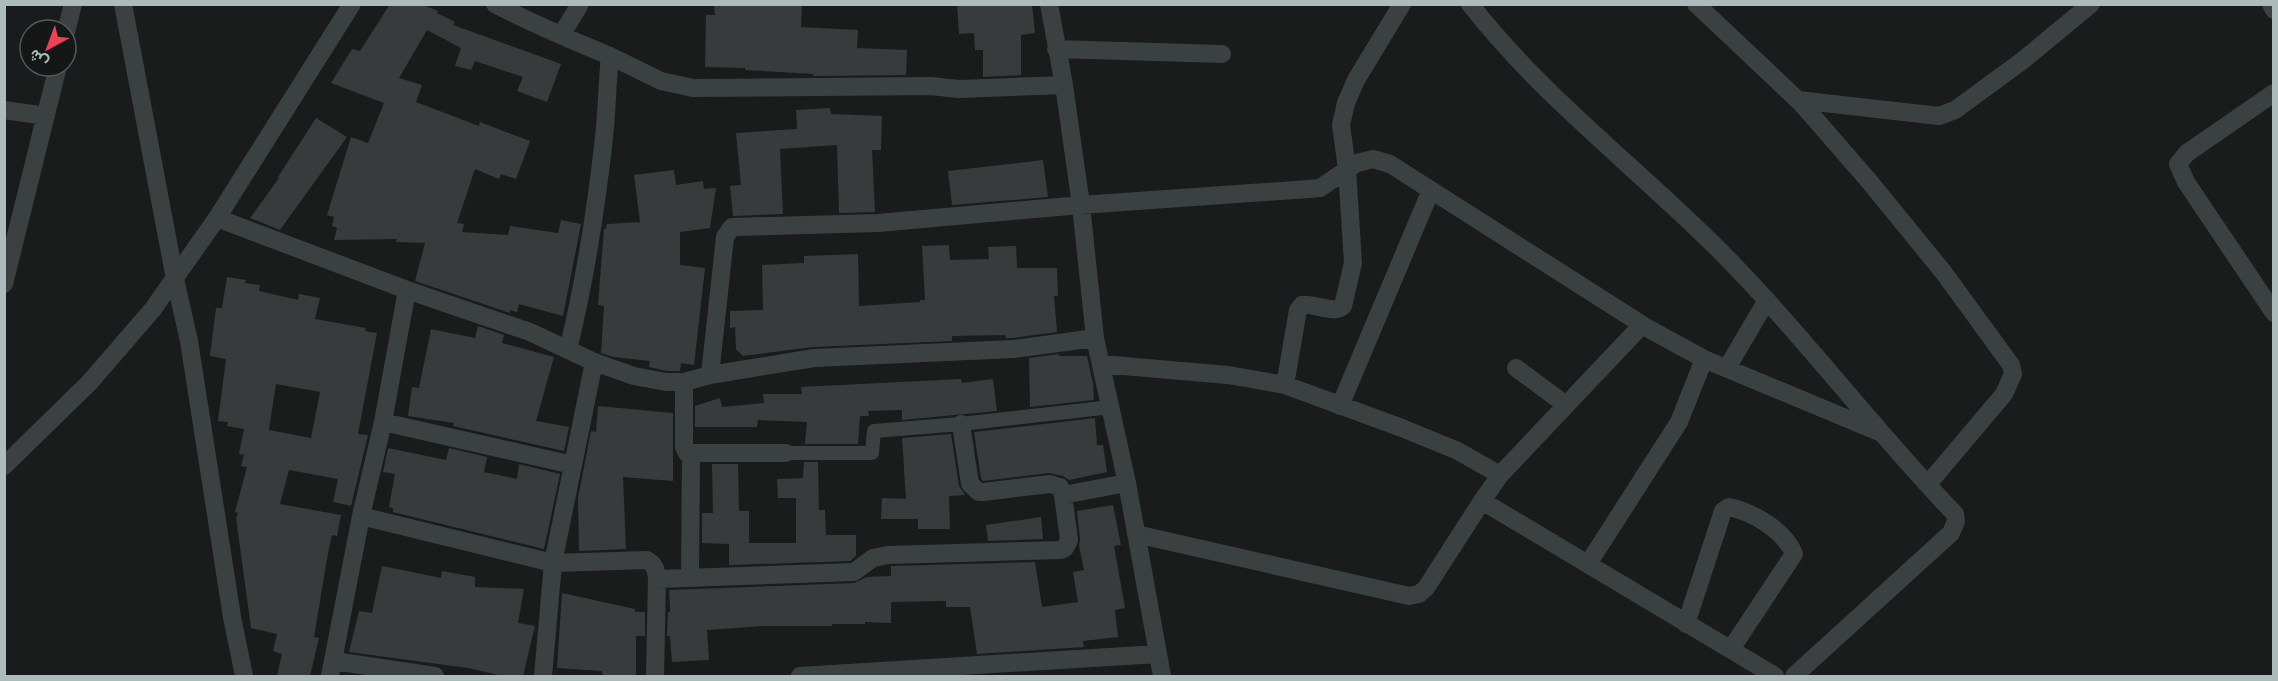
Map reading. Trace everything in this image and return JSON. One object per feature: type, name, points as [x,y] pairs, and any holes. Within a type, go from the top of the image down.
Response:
[{"type":"street","points":[[123,4],[196,378],[232,617],[244,676]]},
{"type":"street","points":[[4,466],[90,382],[153,309],[217,218],[352,4]]},
{"type":"street","points":[[495,4],[533,24],[562,34],[661,81],[693,88],[931,87],[959,89],[1064,86]]},
{"type":"street","points":[[562,34],[580,4]]},
{"type":"street","points":[[1049,4],[1064,86],[1081,205],[1095,338],[1127,483],[1162,676]]},
{"type":"street","points":[[1285,385],[1298,310],[1302,305],[1308,304],[1335,310],[1343,306],[1353,263],[1347,168],[1341,125],[1346,103],[1356,80],[1402,4]]},
{"type":"street","points":[[1470,4],[1517,60],[1713,244],[1767,300],[1879,432],[1955,514],[1956,521],[1952,533],[1794,676]]},
{"type":"street","points":[[1696,4],[1798,100],[1869,181],[1944,273],[2011,365],[2013,374],[2004,394],[1928,484]]},
{"type":"street","points":[[1798,100],[1939,116],[1955,110],[2022,61],[2091,4]]},
{"type":"street","points":[[2271,4],[2274,10]]},
{"type":"street","points":[[1056,49],[1222,54]]},
{"type":"street","points":[[568,350],[587,265],[594,216],[604,136],[610,56]]},
{"type":"street","points":[[4,284],[55,78]]},
{"type":"street","points":[[2274,93],[2187,153],[2178,164],[2186,182],[2274,312]]},
{"type":"street","points":[[4,110],[46,116]]},
{"type":"street","points":[[710,375],[725,237],[732,227],[862,224],[1320,188],[1347,168],[1373,159],[1390,164],[1642,325],[1704,359],[1879,432]]},
{"type":"street","points":[[1340,406],[1431,190]]},
{"type":"street","points":[[217,218],[407,290],[530,332],[594,362],[634,376],[666,382],[684,382],[710,375],[814,358],[1014,349],[1095,338]]},
{"type":"street","points":[[407,290],[332,669],[435,676]]},
{"type":"street","points":[[1727,368],[1767,300]]},
{"type":"street","points":[[1136,534],[1409,596],[1419,594],[1426,588],[1500,475],[1642,325]]},
{"type":"street","points":[[1588,564],[1679,422],[1704,359]]},
{"type":"street","points":[[543,676],[553,563],[594,362]]},
{"type":"street","points":[[1101,364],[1228,375],[1285,385],[1458,451],[1500,475]]},
{"type":"street","points":[[1516,368],[1566,405]]},
{"type":"street","points":[[684,382],[684,447],[687,453],[691,454],[872,453],[874,431],[961,424],[1111,407]]},
{"type":"street","points":[[382,422],[573,465]]},
{"type":"street","points":[[657,579],[854,572],[873,558],[888,555],[1061,550],[1065,548],[1069,540],[1060,487],[1050,484],[983,492],[973,489],[970,484],[961,424]]},
{"type":"street","points":[[690,578],[691,454]]},
{"type":"street","points":[[1063,495],[1127,483]]},
{"type":"street","points":[[1482,501],[1775,676]]},
{"type":"street","points":[[1686,624],[1720,517],[1729,507],[1739,509],[1766,524],[1787,540],[1794,554],[1731,649]]},
{"type":"street","points":[[361,516],[553,563],[647,560],[654,566],[657,579],[655,676]]},
{"type":"street","points":[[800,676],[1019,670],[1158,654]]},
{"type":"building","points":[[390,4],[421,4],[455,22],[453,25],[561,64],[547,102],[517,91],[523,77],[475,61],[471,70],[455,66],[461,48],[427,30],[399,78],[422,85],[416,102],[479,126],[480,122],[530,141],[516,179],[501,174],[499,179],[475,169],[457,223],[464,224],[462,232],[508,235],[510,226],[558,233],[561,220],[581,224],[563,316],[519,304],[517,312],[510,310],[510,313],[415,281],[425,243],[396,242],[397,239],[334,240],[337,228],[332,226],[334,217],[327,215],[351,137],[368,143],[384,103],[331,83],[352,49],[360,51]]},
{"type":"building","points":[[714,4],[802,4],[801,27],[858,30],[857,48],[907,50],[906,75],[813,76],[814,74],[745,70],[745,68],[705,67],[706,15],[715,15]]},
{"type":"building","points":[[957,4],[1032,4],[1035,33],[1021,35],[1021,75],[983,77],[983,50],[975,50],[974,33],[959,34]]},
{"type":"building","points":[[830,108],[831,114],[882,116],[881,150],[872,150],[875,212],[839,213],[837,145],[780,149],[783,214],[733,216],[730,186],[741,185],[736,133],[797,129],[796,110]]},
{"type":"building","points":[[316,118],[347,137],[280,230],[250,218],[279,178]]},
{"type":"building","points":[[1043,160],[1048,197],[952,205],[948,171]]},
{"type":"building","points":[[674,170],[676,185],[703,181],[704,189],[716,188],[710,228],[680,232],[680,265],[705,268],[694,365],[681,363],[680,371],[667,371],[649,367],[650,361],[614,357],[601,353],[604,306],[598,305],[604,229],[607,224],[640,222],[634,175]]},
{"type":"building","points":[[949,245],[950,260],[989,259],[988,247],[1016,246],[1017,268],[1057,268],[1058,296],[1054,296],[1057,332],[1013,338],[1006,338],[1005,335],[952,336],[952,341],[813,347],[743,356],[736,349],[735,327],[730,328],[730,311],[763,310],[762,265],[804,263],[804,256],[858,254],[859,306],[920,302],[920,300],[925,300],[922,246]]},
{"type":"building","points":[[227,277],[246,280],[245,283],[260,285],[259,291],[298,300],[299,294],[320,298],[315,319],[366,328],[365,331],[377,333],[358,434],[368,435],[351,506],[333,502],[338,479],[289,470],[280,504],[341,515],[337,536],[332,535],[328,553],[314,637],[319,638],[310,676],[277,676],[282,654],[273,651],[277,634],[251,628],[236,518],[238,513],[235,512],[247,467],[241,466],[244,455],[239,454],[244,429],[227,426],[228,422],[218,421],[226,359],[210,356],[216,308],[222,308]],"holes":[[[276,384],[320,392],[311,438],[269,430]]]},
{"type":"building","points":[[478,326],[504,335],[502,343],[554,357],[536,421],[569,427],[564,451],[453,426],[454,423],[408,416],[412,387],[419,388],[431,329],[475,338]]},
{"type":"building","points":[[1059,354],[1059,356],[1087,356],[1094,400],[1030,407],[1029,358]]},
{"type":"building","points":[[961,379],[962,383],[993,379],[997,411],[902,420],[902,410],[868,411],[869,416],[860,416],[858,444],[805,444],[807,422],[758,420],[757,427],[695,427],[695,406],[720,398],[722,407],[764,403],[763,394],[802,394],[801,387]]},
{"type":"building","points":[[598,406],[673,413],[673,481],[623,477],[626,549],[579,551],[578,498],[591,431],[596,432]]},
{"type":"building","points":[[1095,418],[1097,445],[1103,445],[1107,472],[1069,480],[1049,473],[983,481],[981,478],[974,432]]},
{"type":"building","points":[[951,434],[959,486],[965,495],[949,496],[950,529],[918,529],[918,519],[881,519],[882,498],[906,499],[902,438]]},
{"type":"building","points":[[388,448],[446,460],[449,448],[487,457],[484,472],[517,479],[519,464],[560,474],[544,549],[393,512],[393,508],[389,507],[395,474],[383,472]]},
{"type":"building","points":[[804,462],[818,462],[819,510],[825,510],[826,535],[856,535],[856,556],[850,561],[729,565],[729,544],[702,543],[702,513],[713,513],[712,464],[738,464],[739,511],[749,511],[749,543],[796,543],[796,498],[778,498],[777,479],[803,478]]},
{"type":"building","points":[[1113,505],[1121,545],[1114,546],[1125,608],[1115,610],[1118,637],[1083,641],[1084,647],[977,654],[970,607],[946,607],[946,601],[891,602],[891,623],[865,622],[865,624],[832,624],[832,626],[763,626],[707,630],[709,660],[672,662],[670,636],[667,636],[668,612],[670,612],[669,590],[854,583],[867,577],[891,576],[891,566],[1035,562],[1042,607],[1078,602],[1073,572],[1084,570],[1079,546],[1077,511]]},
{"type":"building","points":[[1041,517],[1043,539],[988,541],[986,525]]},
{"type":"building","points":[[382,566],[441,578],[442,571],[475,577],[475,587],[524,589],[518,623],[535,626],[523,676],[503,676],[468,668],[349,652],[359,611],[372,613]]},
{"type":"building","points":[[562,593],[635,609],[635,612],[645,612],[645,636],[636,636],[636,676],[603,676],[602,671],[557,668]]}]
